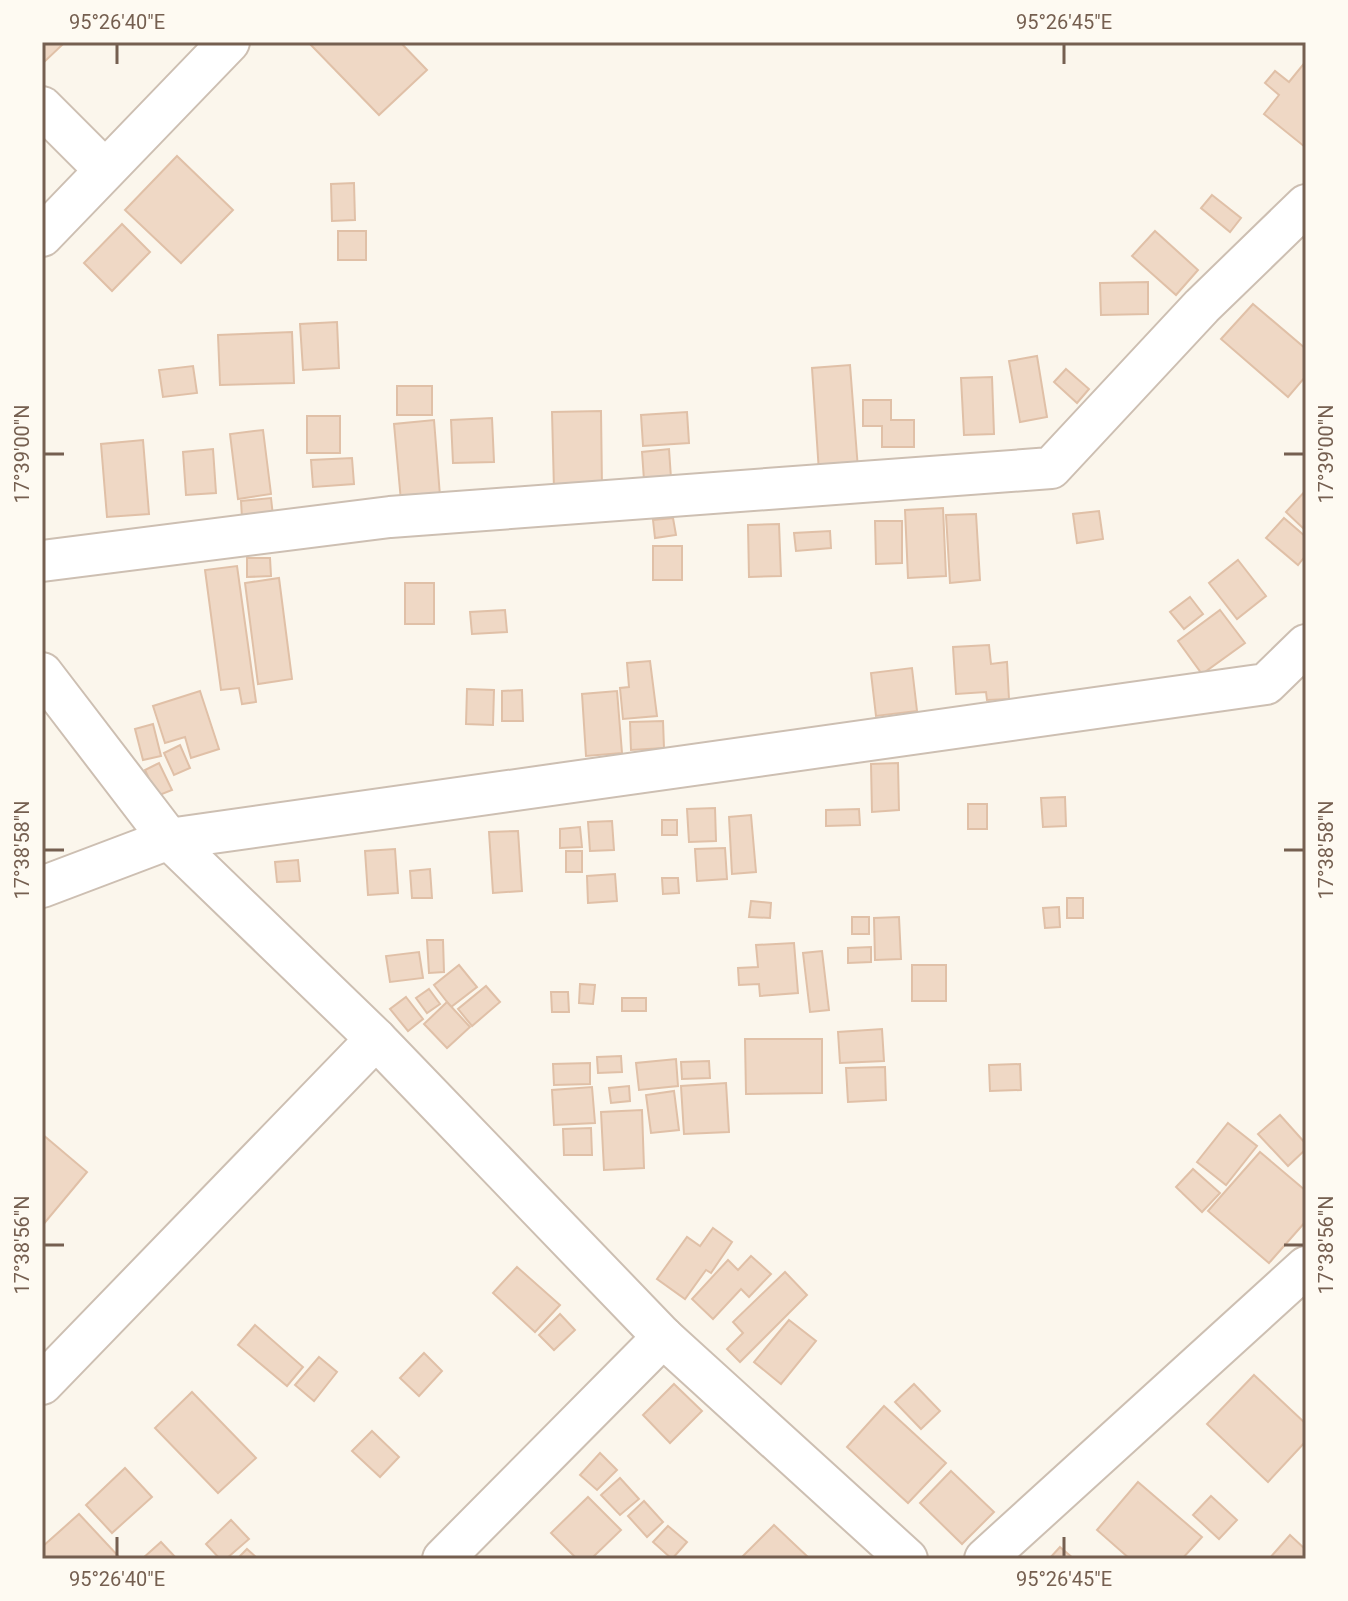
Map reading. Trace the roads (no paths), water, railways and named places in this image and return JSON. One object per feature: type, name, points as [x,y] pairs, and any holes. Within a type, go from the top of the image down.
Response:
[{"type":"street","points":[[42,236],[229,42]]},
{"type":"street","points":[[42,107],[105,170]]},
{"type":"street","points":[[42,561],[390,517],[1051,468],[1202,306],[1306,205]]},
{"type":"street","points":[[42,887],[169,839],[1266,684],[1306,645]]},
{"type":"street","points":[[42,673],[169,839],[376,1039],[663,1337],[907,1559]]},
{"type":"street","points":[[42,1384],[376,1039]]},
{"type":"street","points":[[985,1559],[1306,1267]]},
{"type":"street","points":[[443,1559],[663,1337]]}]
